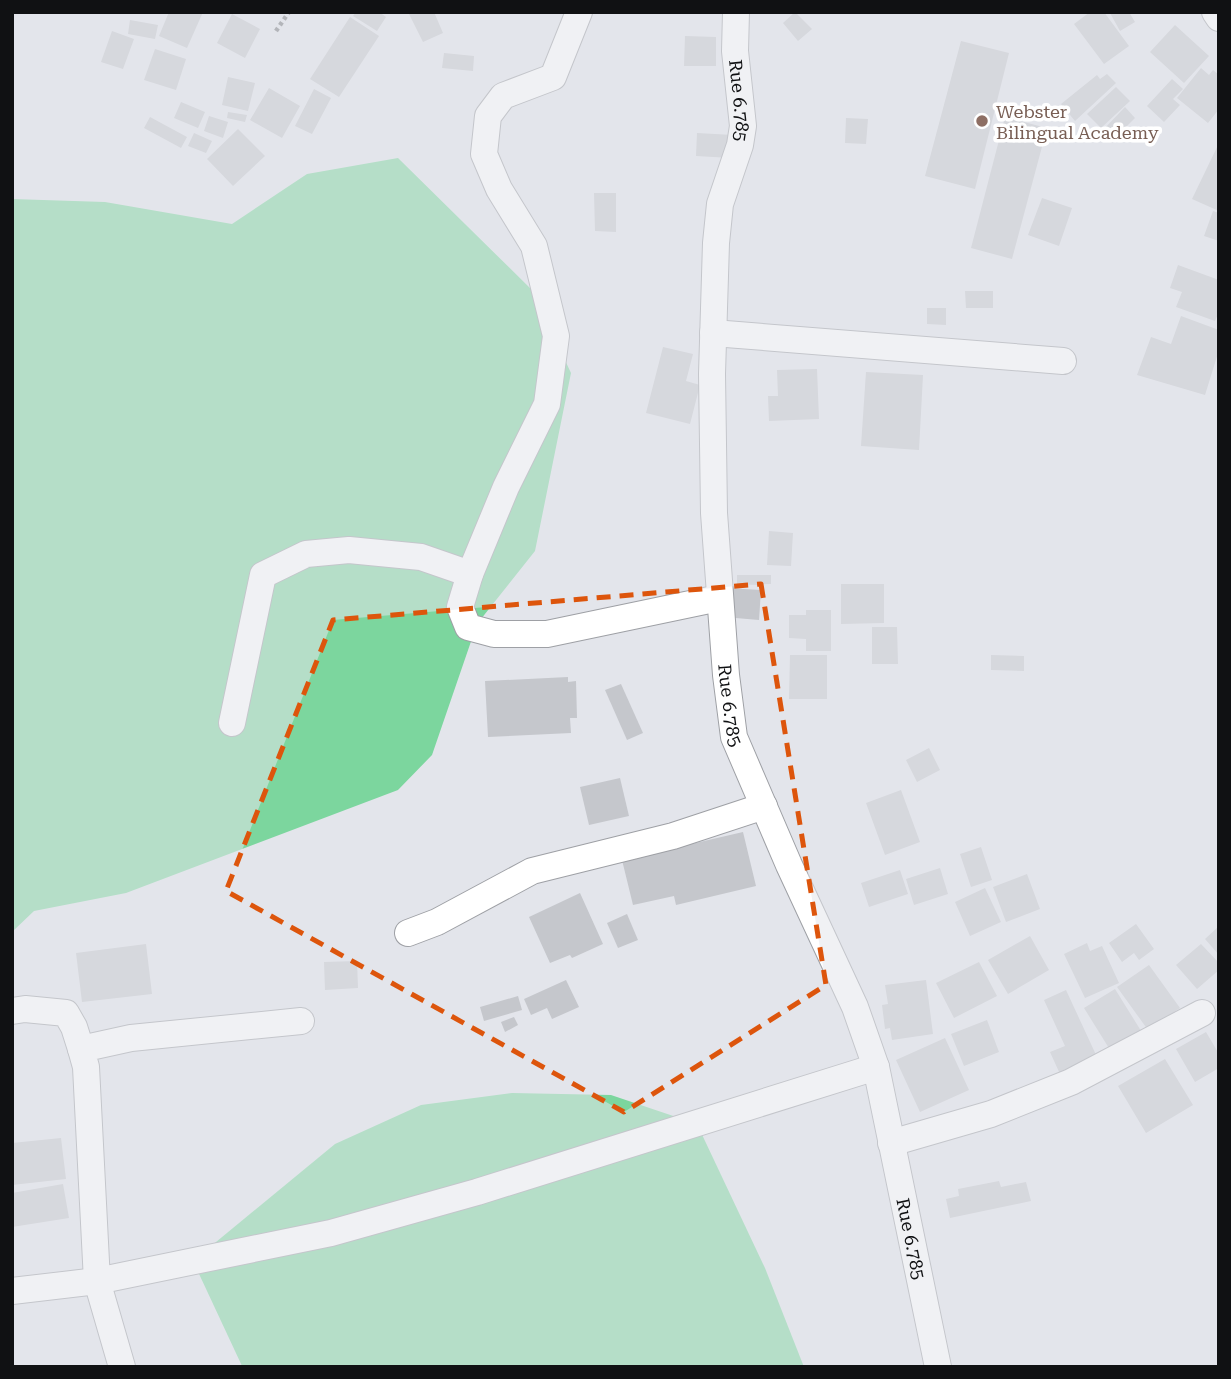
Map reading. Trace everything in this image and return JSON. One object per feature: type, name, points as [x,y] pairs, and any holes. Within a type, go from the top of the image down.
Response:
[{"type":"street","points":[[579,12],[553,77],[503,96],[488,116],[484,154],[499,189],[534,246],[556,336],[547,404],[506,487],[470,575],[460,607],[468,627],[494,634],[547,634],[719,598]]},
{"type":"street","name":"Rue 6.785","points":[[736,12],[735,51],[743,126],[740,145],[720,204],[713,333],[714,513],[719,598],[734,737],[855,1007],[876,1067],[938,1367]]},
{"type":"street","points":[[1215,12],[1219,18]]},
{"type":"street","points":[[713,333],[1063,361]]},
{"type":"street","points":[[232,723],[263,575],[306,554],[349,550],[421,557],[470,575]]},
{"type":"street","points":[[408,933],[437,922],[532,871],[673,836],[764,806]]},
{"type":"street","points":[[12,1011],[25,1009],[66,1013],[81,1049],[86,1067],[97,1281],[122,1367]]},
{"type":"street","points":[[891,1143],[991,1114],[1071,1082],[1202,1013]]},
{"type":"street","points":[[81,1049],[131,1038],[301,1021]]},
{"type":"street","points":[[12,1291],[97,1281],[331,1233],[477,1192],[876,1067]]},
{"type":"path","points":[[276,31],[289,12]]},
{"type":"highlighted area","points":[[761,584],[826,985],[624,1112],[226,891],[333,620]]},
{"type":"green space","points":[[398,158],[532,290],[571,373],[535,551],[477,624],[432,755],[398,790],[126,893],[34,911],[12,932],[12,199],[105,202],[232,224],[307,174]]},
{"type":"green space","points":[[512,1093],[611,1095],[697,1124],[765,1268],[804,1367],[242,1366],[193,1261],[335,1144],[421,1105]]},
{"type":"building","points":[[169,12],[203,12],[187,48],[159,36]]},
{"type":"building","points":[[356,12],[379,12],[386,17],[377,31],[353,16]]},
{"type":"building","points":[[408,12],[434,12],[443,33],[423,42]]},
{"type":"building","points":[[795,12],[812,29],[798,41],[783,23]]},
{"type":"building","points":[[1090,12],[1104,12],[1129,46],[1104,64],[1074,24]]},
{"type":"building","points":[[1129,12],[1135,22],[1120,31],[1110,13]]},
{"type":"building","points":[[232,14],[260,29],[245,58],[217,43]]},
{"type":"building","points":[[350,17],[379,36],[339,97],[310,79]]},
{"type":"building","points":[[130,20],[158,25],[155,39],[128,34]]},
{"type":"building","points":[[1175,25],[1209,56],[1184,83],[1150,52]]},
{"type":"building","points":[[112,31],[134,39],[123,69],[101,62]]},
{"type":"building","points":[[685,36],[716,37],[716,66],[684,66]]},
{"type":"building","points":[[961,41],[1009,53],[975,189],[925,176]]},
{"type":"building","points":[[155,49],[186,59],[176,90],[144,80]]},
{"type":"building","points":[[444,53],[474,56],[473,71],[442,68]]},
{"type":"building","points":[[1201,68],[1209,75],[1213,70],[1219,75],[1219,109],[1208,123],[1177,98]]},
{"type":"building","points":[[1107,74],[1116,83],[1075,121],[1061,104],[1097,75],[1100,79]]},
{"type":"building","points":[[228,77],[255,83],[248,111],[222,105]]},
{"type":"building","points":[[1172,79],[1183,89],[1173,99],[1180,105],[1164,122],[1147,106]]},
{"type":"building","points":[[1116,87],[1130,101],[1101,128],[1087,114]]},
{"type":"building","points":[[269,88],[300,106],[282,138],[250,120]]},
{"type":"building","points":[[314,89],[331,98],[312,134],[295,126]]},
{"type":"building","points":[[181,102],[205,112],[198,128],[174,118]]},
{"type":"building","points":[[1125,107],[1135,118],[1113,140],[1103,130]]},
{"type":"building","points":[[228,112],[247,115],[245,122],[227,118]]},
{"type":"building","points":[[209,116],[228,122],[223,138],[204,131]]},
{"type":"building","points":[[150,117],[187,137],[181,148],[144,128]]},
{"type":"building","points":[[1005,117],[1047,128],[1012,259],[971,248]]},
{"type":"building","points":[[846,118],[868,119],[866,144],[845,143]]},
{"type":"building","points":[[238,129],[265,156],[233,186],[207,159]]},
{"type":"building","points":[[194,133],[212,141],[206,153],[188,146]]},
{"type":"building","points":[[697,133],[733,135],[731,158],[696,156]]},
{"type":"building","points":[[1219,143],[1219,211],[1192,199]]},
{"type":"building","points":[[594,193],[616,193],[616,232],[595,231]]},
{"type":"building","points":[[1042,198],[1072,208],[1059,246],[1028,235]]},
{"type":"building","points":[[1213,211],[1219,213],[1219,241],[1204,236]]},
{"type":"building","points":[[1178,265],[1219,280],[1219,312],[1215,321],[1176,307],[1182,292],[1170,288]]},
{"type":"building","points":[[965,291],[993,291],[993,308],[966,308]]},
{"type":"building","points":[[927,308],[946,308],[946,325],[927,324]]},
{"type":"building","points":[[1181,316],[1219,330],[1219,350],[1205,395],[1137,375],[1151,337],[1171,344]]},
{"type":"building","points":[[663,347],[693,354],[686,381],[700,385],[690,424],[646,413]]},
{"type":"building","points":[[817,369],[819,419],[769,421],[768,396],[778,396],[777,370]]},
{"type":"building","points":[[866,372],[923,375],[919,450],[861,446]]},
{"type":"building","points":[[769,531],[793,533],[791,566],[767,565]]},
{"type":"building","points":[[737,575],[771,575],[771,584],[737,585]]},
{"type":"building","points":[[841,584],[884,584],[884,623],[841,624]]},
{"type":"building","points":[[726,588],[761,590],[759,620],[724,617]]},
{"type":"building","points":[[806,610],[831,610],[831,651],[806,651],[806,639],[789,638],[789,615],[806,615]]},
{"type":"building","points":[[872,627],[897,627],[898,664],[872,664]]},
{"type":"building","points":[[790,655],[827,655],[827,699],[789,699]]},
{"type":"building","points":[[991,655],[1024,656],[1024,671],[991,670]]},
{"type":"building","points":[[568,677],[568,682],[576,681],[577,718],[570,718],[571,733],[488,737],[485,681]]},
{"type":"building","points":[[621,684],[643,733],[627,740],[605,690]]},
{"type":"building","points":[[929,748],[940,770],[917,782],[906,760]]},
{"type":"building","points":[[620,778],[629,816],[589,825],[580,787]]},
{"type":"building","points":[[901,790],[920,842],[885,855],[866,803]]},
{"type":"building","points":[[743,832],[756,886],[676,905],[674,896],[633,905],[622,860]]},
{"type":"building","points":[[981,847],[992,880],[971,887],[960,854]]},
{"type":"building","points":[[940,868],[948,894],[914,905],[906,879]]},
{"type":"building","points":[[900,870],[908,894],[869,907],[861,883]]},
{"type":"building","points":[[1027,874],[1040,909],[1006,922],[993,887]]},
{"type":"building","points":[[985,888],[1001,922],[970,936],[955,902]]},
{"type":"building","points":[[580,893],[603,944],[572,958],[570,955],[550,963],[529,917]]},
{"type":"building","points":[[627,914],[638,940],[618,948],[607,923]]},
{"type":"building","points":[[1136,924],[1154,949],[1139,960],[1134,953],[1122,962],[1109,943]]},
{"type":"building","points":[[1219,926],[1219,955],[1205,939]]},
{"type":"building","points":[[1030,936],[1049,970],[1008,994],[988,960]]},
{"type":"building","points":[[1087,943],[1090,951],[1102,946],[1119,983],[1085,998],[1064,954]]},
{"type":"building","points":[[146,944],[152,994],[82,1002],[76,953]]},
{"type":"building","points":[[1201,944],[1219,963],[1219,970],[1197,989],[1176,965]]},
{"type":"building","points":[[357,961],[358,988],[325,990],[324,962]]},
{"type":"building","points":[[979,962],[997,996],[954,1018],[936,983]]},
{"type":"building","points":[[1149,965],[1180,1008],[1148,1030],[1117,987]]},
{"type":"building","points":[[566,980],[579,1007],[552,1019],[547,1008],[531,1015],[524,999]]},
{"type":"building","points":[[926,980],[933,1034],[892,1040],[890,1028],[885,1029],[882,1005],[888,1004],[885,985]]},
{"type":"building","points":[[1115,989],[1143,1034],[1112,1053],[1084,1008]]},
{"type":"building","points":[[1066,990],[1097,1057],[1060,1074],[1050,1052],[1065,1046],[1044,1000]]},
{"type":"building","points":[[518,996],[522,1010],[484,1021],[480,1007]]},
{"type":"building","points":[[514,1017],[518,1025],[505,1032],[501,1022]]},
{"type":"building","points":[[987,1020],[999,1052],[964,1066],[951,1034]]},
{"type":"building","points":[[1206,1032],[1219,1054],[1219,1068],[1195,1082],[1176,1049]]},
{"type":"building","points":[[945,1038],[969,1090],[920,1112],[896,1060]]},
{"type":"building","points":[[1165,1059],[1193,1105],[1146,1133],[1118,1086]]},
{"type":"building","points":[[61,1138],[66,1179],[12,1185],[12,1143]]},
{"type":"building","points":[[999,1181],[1001,1187],[1026,1182],[1031,1201],[950,1218],[946,1199],[959,1196],[958,1189]]},
{"type":"building","points":[[63,1184],[69,1218],[12,1227],[12,1193]]},
{"type":"place","name":"Webster Bilingual Academy","points":[[982,121]]}]
